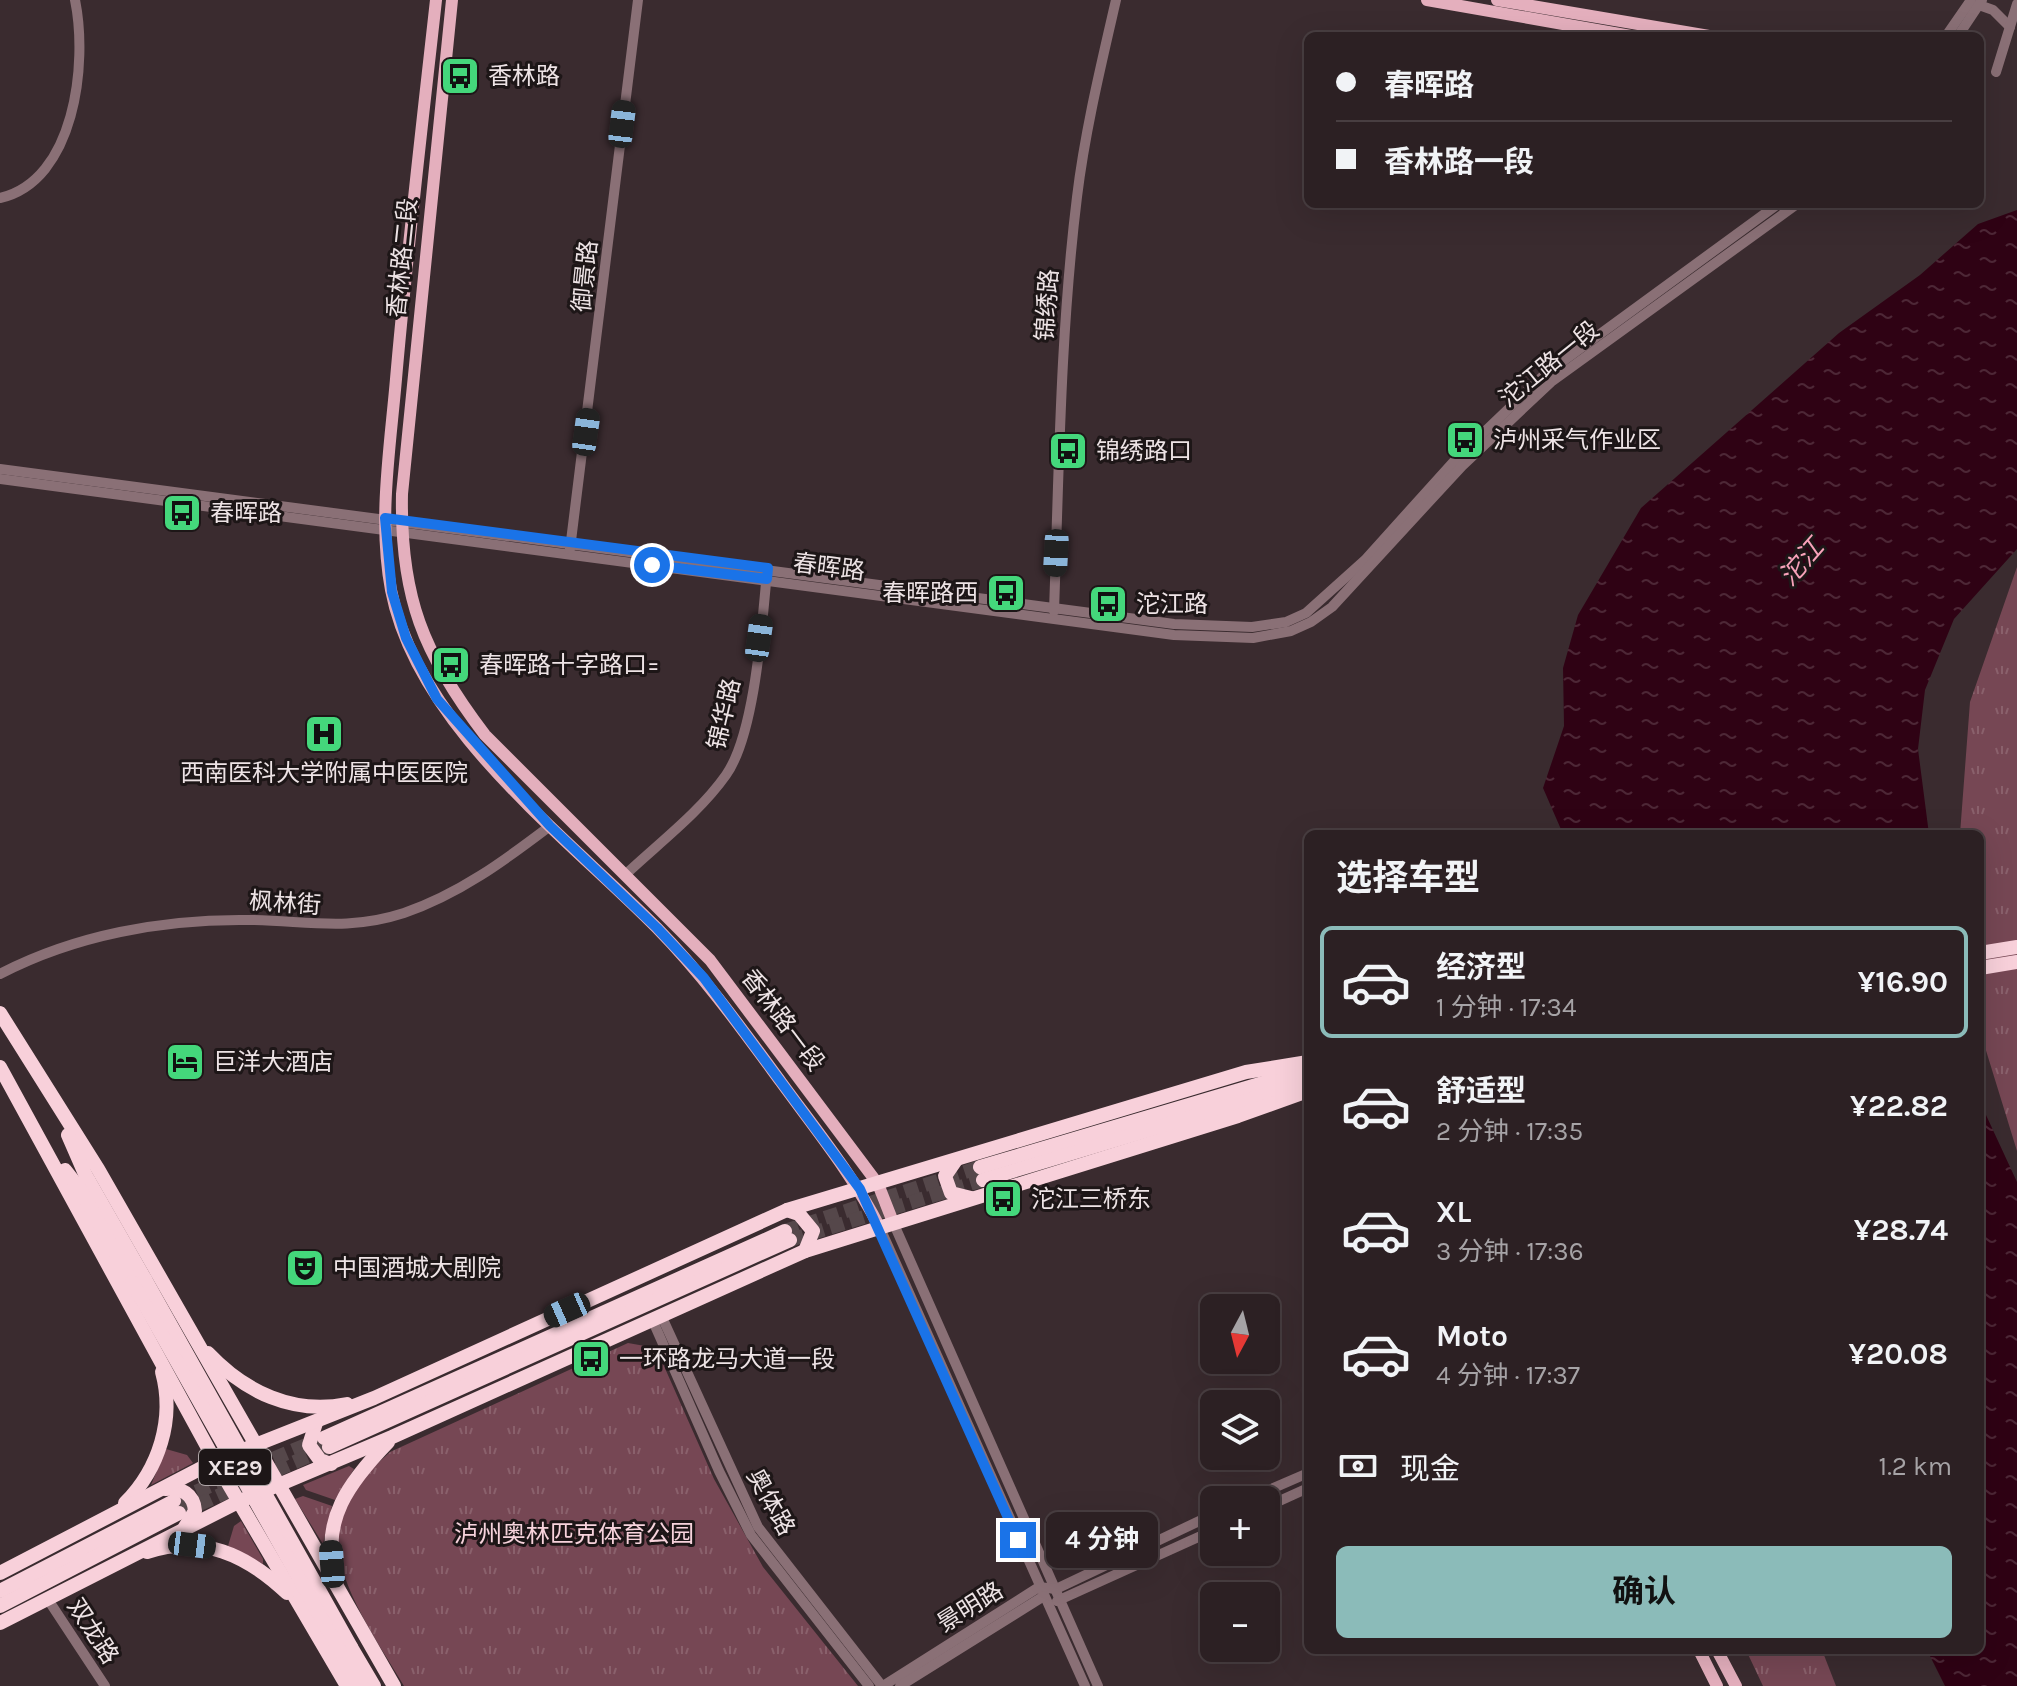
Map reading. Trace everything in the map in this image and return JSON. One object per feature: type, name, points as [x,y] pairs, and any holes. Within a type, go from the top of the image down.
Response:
[{"type":"highway","points":[[1984,952],[2017,947]]},
{"type":"highway","points":[[1984,967],[2017,962]]},
{"type":"highway","name":"XE29","points":[[0,1013],[50,1093],[85,1174],[138,1280],[345,1649],[361,1686]]},
{"type":"highway","points":[[0,1573],[215,1461],[374,1398],[787,1210],[1246,1072],[1304,1063]]},
{"type":"highway","name":"XE29","points":[[0,1067],[43,1141],[80,1189],[138,1280]]},
{"type":"highway","points":[[1304,1070],[981,1173],[1304,1083]]},
{"type":"highway","points":[[0,1623],[238,1502],[392,1437],[805,1251],[1238,1116],[1304,1092]]},
{"type":"highway","points":[[50,1093],[98,1169],[394,1686]]},
{"type":"highway","points":[[43,1141],[215,1461],[347,1686]]},
{"type":"highway","points":[[956,1160],[945,1176],[947,1185],[951,1193],[971,1198]]},
{"type":"highway","points":[[787,1210],[799,1214],[813,1231],[805,1251]]},
{"type":"highway","points":[[327,1442],[787,1235]]},
{"type":"highway","points":[[194,1338],[231,1375],[281,1402],[329,1407],[374,1398]]},
{"type":"highway","points":[[116,1513],[134,1495],[159,1455],[166,1388],[155,1349]]},
{"type":"highway","points":[[316,1423],[309,1445],[320,1460],[331,1464]]},
{"type":"highway","points":[[343,1601],[332,1564],[331,1545],[338,1505],[350,1483],[392,1437]]},
{"type":"highway","points":[[162,1489],[175,1487],[192,1499],[195,1511],[184,1527]]},
{"type":"highway","points":[[0,1591],[176,1507],[0,1606]]},
{"type":"highway","points":[[109,1565],[176,1546],[223,1549],[266,1573],[290,1596],[311,1624]]},
{"type":"highway","name":"XE29","points":[[345,1649],[374,1686]]},
{"type":"main road","name":"香林路二段","points":[[385,523],[408,250],[436,0]]},
{"type":"main road","name":"香林路二段","points":[[402,525],[415,352],[452,0]]},
{"type":"main road","points":[[1427,0],[1486,5],[1612,32]]},
{"type":"main road","points":[[1497,0],[1685,32]]},
{"type":"main road","name":"香林路一段","points":[[385,523],[392,592],[406,638],[425,679],[461,730],[550,826],[657,928],[704,978],[886,1225]]},
{"type":"main road","name":"香林路一段","points":[[402,525],[407,584],[420,629],[459,701],[517,769],[710,960],[878,1184],[886,1225]]},
{"type":"main road","points":[[1701,1654],[1717,1686]]},
{"type":"main road","points":[[1719,1654],[1736,1686]]},
{"type":"street","points":[[0,198],[36,181],[61,144],[80,66],[75,0]]},
{"type":"street","name":"御景路","points":[[570,549],[638,0]]},
{"type":"street","name":"锦绣路","points":[[1054,612],[1060,409],[1074,225],[1087,131],[1116,0]]},
{"type":"street","points":[[1977,2],[1993,10],[2010,27]]},
{"type":"street","points":[[1950,32],[1977,2]]},
{"type":"street","points":[[1960,32],[1977,2]]},
{"type":"street","points":[[1996,72],[2017,4]]},
{"type":"street","name":"沱江路一段","points":[[1271,630],[1306,613],[1324,599],[1456,459],[1544,375],[1773,208]]},
{"type":"street","name":"沱江路一段","points":[[1271,630],[1311,622],[1332,607],[1462,466],[1551,382],[1791,208]]},
{"type":"street","name":"春晖路","points":[[0,469],[385,523]]},
{"type":"street","name":"春晖路","points":[[0,479],[402,525],[1054,612],[1205,637],[1271,630]]},
{"type":"street","name":"锦华路","points":[[624,872],[716,788],[736,759],[746,727],[765,573]]},
{"type":"street","name":"枫林街","points":[[0,974],[36,955],[172,923],[253,920],[325,926],[403,913],[494,869],[550,826]]},
{"type":"street","name":"香林路一段","points":[[886,1225],[1098,1686]]},
{"type":"street","name":"香林路一段","points":[[886,1225],[1085,1686]]},
{"type":"street","name":"奥体路","points":[[656,1317],[751,1535],[869,1686]]},
{"type":"street","name":"奥体路","points":[[656,1317],[758,1527],[883,1686]]},
{"type":"street","points":[[1278,1486],[1304,1475]]},
{"type":"street","points":[[1280,1501],[1304,1490]]},
{"type":"street","points":[[1056,1589],[1200,1521]]},
{"type":"street","points":[[1042,1591],[1060,1603],[1200,1537]]},
{"type":"street","name":"景明路","points":[[883,1686],[1042,1591],[1056,1589]]},
{"type":"street","name":"景明路","points":[[900,1686],[1042,1591]]},
{"type":"street","name":"双龙路","points":[[47,1598],[105,1686]]},
{"type":"green space","points":[[2017,567],[2017,1151],[1984,1044],[1984,830],[1960,830],[1970,702]]},
{"type":"green space","name":"泸州奥林匹克体育公园","points":[[628,1343],[656,1348],[714,1479],[763,1567],[858,1686],[404,1686],[353,1598],[344,1573],[338,1549],[337,1525],[348,1496],[390,1452]]},
{"type":"green space","points":[[166,1449],[187,1455],[193,1463],[151,1485]]},
{"type":"green space","points":[[349,1466],[354,1469],[335,1500],[306,1490],[303,1485]]},
{"type":"green space","points":[[303,1496],[332,1506],[323,1544],[295,1499]]},
{"type":"green space","points":[[241,1521],[263,1564],[228,1546],[234,1526]]},
{"type":"green space","points":[[1748,1654],[1824,1654],[1836,1686],[1763,1686]]},
{"type":"water","name":"沱江","points":[[2017,210],[2017,549],[1954,619],[1925,690],[1918,749],[1928,830],[1561,830],[1543,788],[1564,726],[1563,668],[1578,615],[1641,508],[1839,333],[1920,275],[1978,224]]},
{"type":"water","points":[[1984,1111],[2017,1182],[2017,1686],[1945,1686],[1929,1654],[1984,1654]]},
{"type":"tunnel","points":[[785,1231],[980,1167]]},
{"type":"tunnel","points":[[790,1240],[983,1180]]},
{"type":"tunnel","points":[[177,1500],[320,1439]]},
{"type":"tunnel","points":[[179,1513],[329,1447]]},
{"type":"place","name":"香林路","points":[[460,76]]},
{"type":"place","name":"泸州采气作业区","points":[[1465,440]]},
{"type":"place","name":"锦绣路口","points":[[1068,451]]},
{"type":"place","name":"春晖路","points":[[182,513]]},
{"type":"place","name":"春晖路西","points":[[1006,593]]},
{"type":"place","name":"沱江路","points":[[1108,604]]},
{"type":"place","name":"春晖路十字路口=","points":[[451,665]]},
{"type":"place","name":"西南医科大学附属中医医院","points":[[324,734]]},
{"type":"place","name":"巨洋大酒店","points":[[185,1062]]},
{"type":"place","name":"沱江三桥东","points":[[1003,1199]]},
{"type":"place","name":"中国酒城大剧院","points":[[305,1268]]},
{"type":"place","name":"一环路龙马大道一段","points":[[591,1359]]},
{"type":"route","points":[[652,565],[767,579],[768,568],[385,518],[392,592],[415,660],[437,699],[461,730],[550,826],[657,928],[704,978],[860,1189],[1018,1540]]}]
